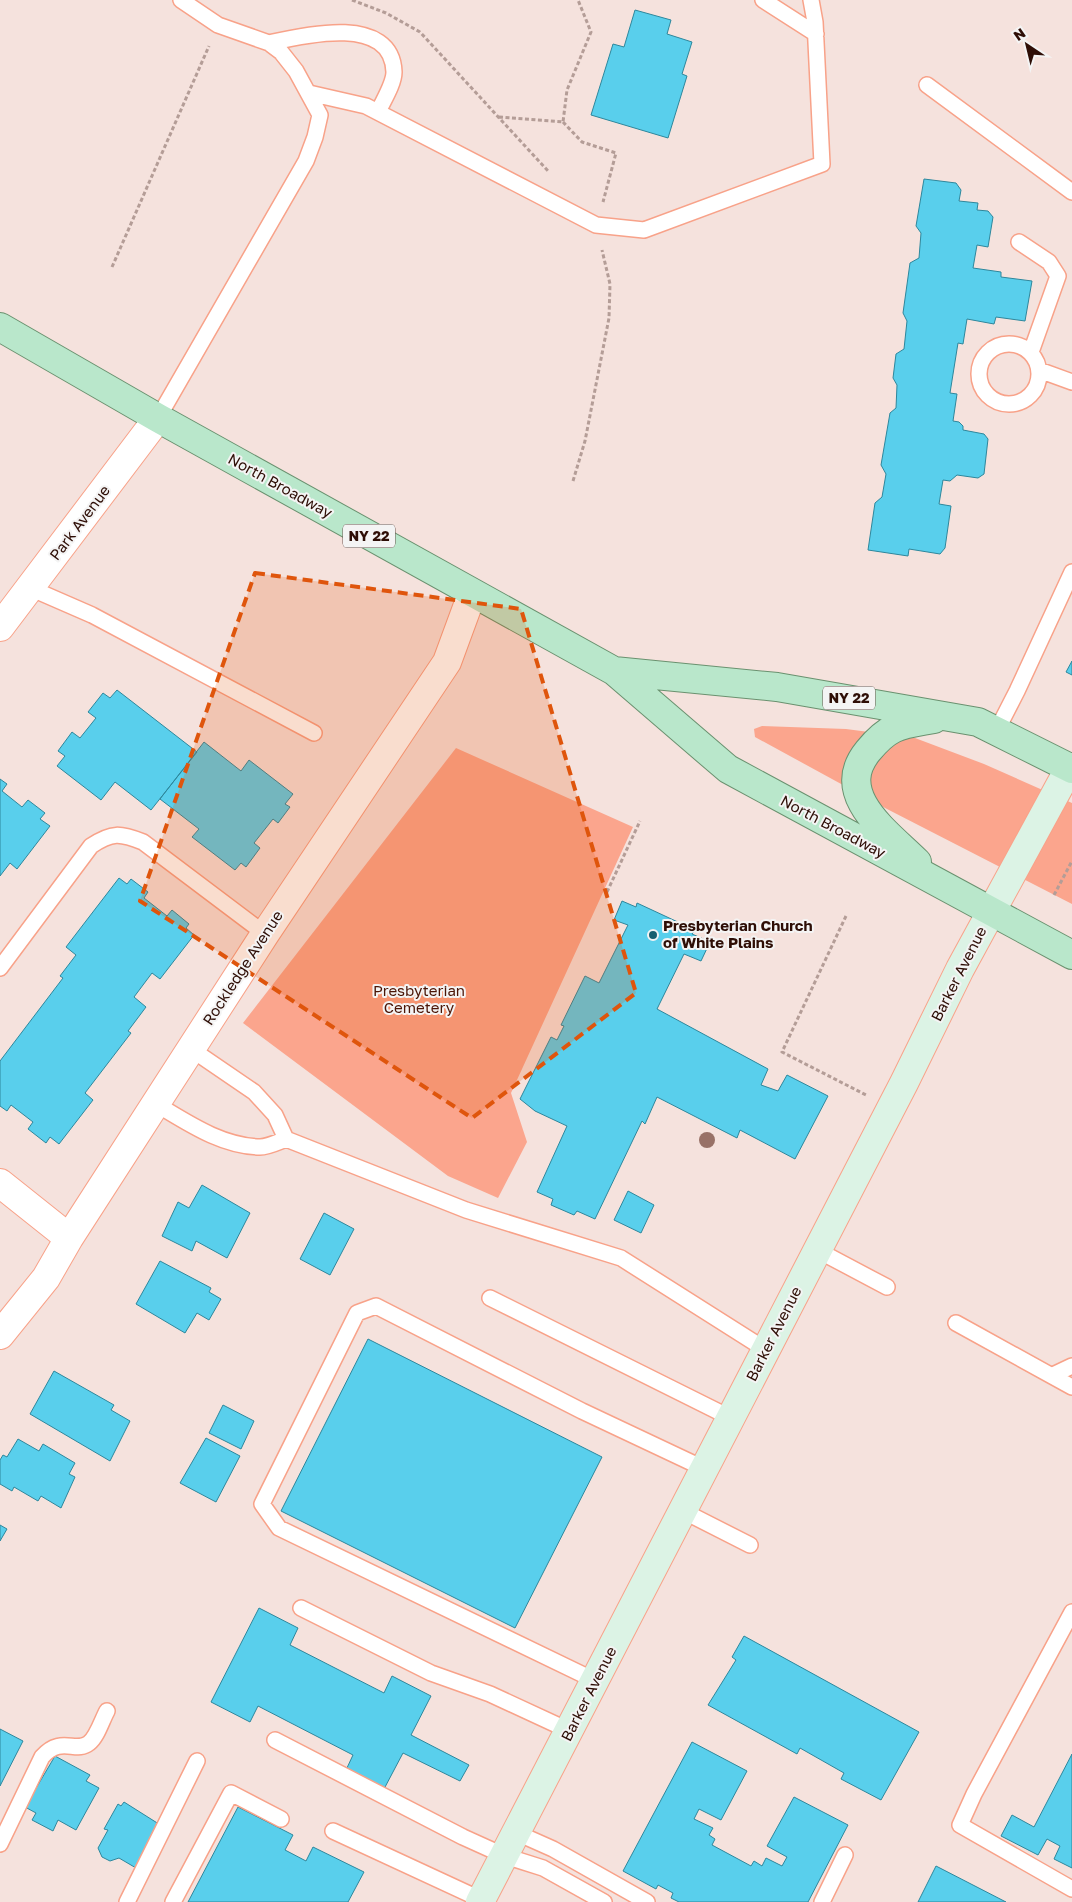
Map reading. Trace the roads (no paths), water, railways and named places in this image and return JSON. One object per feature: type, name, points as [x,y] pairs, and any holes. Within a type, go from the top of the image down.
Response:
[{"type":"main road","name":"North Broadway","points":[[0,327],[472,594],[614,671],[728,769],[1072,955]]},
{"type":"main road","name":"North Broadway","points":[[614,671],[777,687],[987,727],[1071,768]]},
{"type":"main road","points":[[936,882],[869,814],[859,798],[855,778],[860,761],[881,736],[892,728],[941,718],[987,727]]},
{"type":"street","name":"Park Avenue","points":[[0,627],[158,418]]},
{"type":"street","name":"Rockledge Avenue","points":[[0,1335],[46,1278],[69,1238],[265,934],[447,662],[472,594]]},
{"type":"street","name":"Barker Avenue","points":[[481,1901],[684,1511],[991,912],[1071,768]]},
{"type":"street","points":[[0,1183],[69,1238]]},
{"type":"lane","points":[[158,418],[306,161],[315,137],[320,115],[309,93],[281,52],[269,43],[218,25],[181,0]]},
{"type":"lane","points":[[763,0],[816,34]]},
{"type":"lane","points":[[309,93],[366,106],[596,225],[644,230],[822,164],[816,34],[811,0]]},
{"type":"lane","points":[[269,43],[349,32],[368,36],[382,45],[391,58],[394,74],[378,112]]},
{"type":"lane","points":[[927,85],[1072,192]]},
{"type":"lane","points":[[1020,242],[1049,262],[1058,276],[1031,352]]},
{"type":"lane","points":[[1013,343],[1031,352],[1039,370],[1035,390],[1018,402],[1008,404],[998,402],[982,390],[978,380],[978,370],[986,352],[994,346],[1013,343]]},
{"type":"lane","points":[[1039,370],[1072,382]]},
{"type":"lane","points":[[987,727],[1017,691],[1072,572]]},
{"type":"lane","points":[[30,588],[92,615],[314,733]]},
{"type":"lane","points":[[0,968],[91,846],[105,836],[123,834],[143,842],[265,934]]},
{"type":"lane","points":[[191,1049],[254,1092],[275,1115],[286,1139]]},
{"type":"lane","points":[[156,1104],[205,1133],[234,1143],[262,1147],[286,1139],[466,1210],[621,1258],[766,1350]]},
{"type":"lane","points":[[817,1250],[887,1287]]},
{"type":"lane","points":[[490,1298],[731,1418]]},
{"type":"lane","points":[[596,1681],[279,1528],[262,1504],[357,1313],[376,1306],[582,1411],[705,1469]]},
{"type":"lane","points":[[956,1323],[1072,1387]]},
{"type":"lane","points":[[1053,1375],[1072,1366]]},
{"type":"lane","points":[[684,1511],[750,1545]]},
{"type":"lane","points":[[301,1608],[431,1674],[490,1694],[570,1731]]},
{"type":"lane","points":[[1072,1612],[974,1794],[960,1825],[1072,1889]]},
{"type":"lane","points":[[0,1844],[42,1757],[48,1750],[59,1744],[81,1746],[90,1743],[107,1711]]},
{"type":"lane","points":[[275,1740],[463,1837],[552,1849],[647,1902]]},
{"type":"lane","points":[[127,1902],[197,1761]]},
{"type":"lane","points":[[173,1902],[231,1793],[281,1819]]},
{"type":"lane","points":[[332,1831],[481,1901]]},
{"type":"lane","points":[[511,1844],[543,1868],[604,1902]]},
{"type":"lane","points":[[822,1902],[845,1855]]},
{"type":"place","name":"Presbyterian Church of White Plains","points":[[653,935]]},
{"type":"park label","name":"Presbyterian Cemetery","points":[[419,1000]]}]
